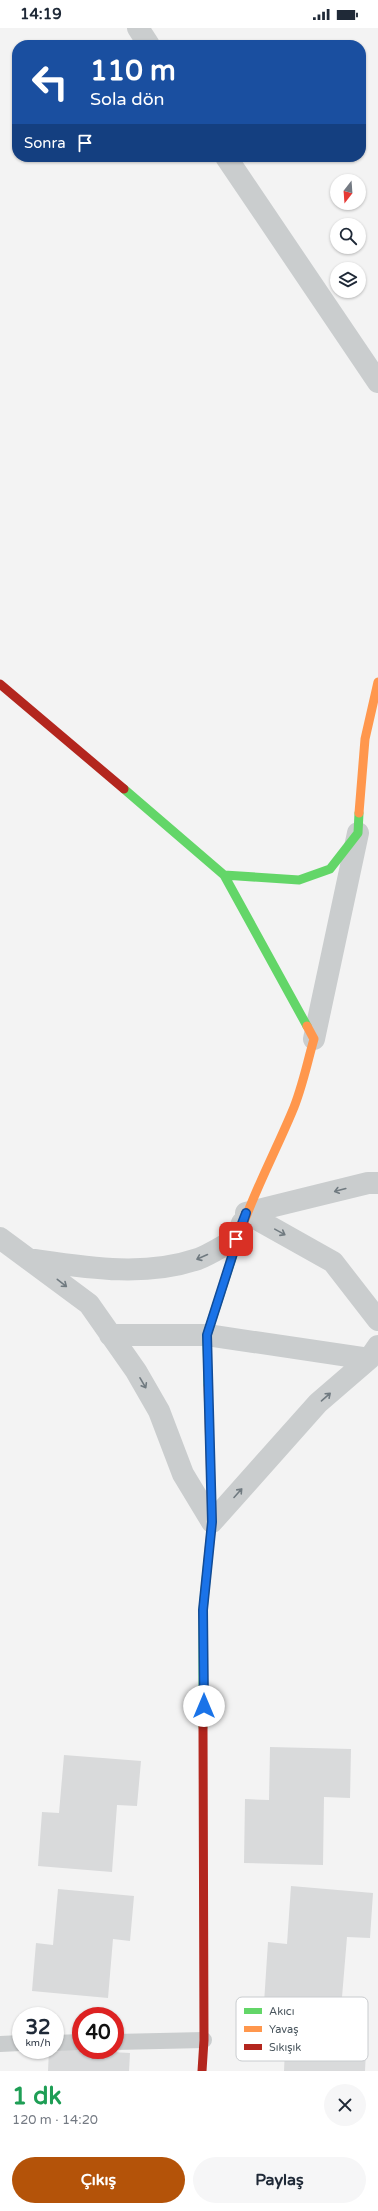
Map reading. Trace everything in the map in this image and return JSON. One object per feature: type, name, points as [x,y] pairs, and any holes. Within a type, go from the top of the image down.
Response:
[{"type":"street","points":[[138,28],[146,40]]},
{"type":"street","points":[[229,162],[378,382]]},
{"type":"street","points":[[31,1259],[91,1269],[159,1269],[200,1258],[236,1239],[246,1213],[266,1173],[293,1110],[314,1039],[358,833],[365,739],[378,682]]},
{"type":"street","points":[[0,684],[224,875],[314,1039]]},
{"type":"street","points":[[224,875],[299,880],[330,869],[358,833]]},
{"type":"street","points":[[246,1213],[368,1182],[378,1183]]},
{"type":"street","points":[[246,1213],[333,1262],[378,1320]]},
{"type":"street","points":[[202,2071],[204,2040],[203,1610],[212,1522],[207,1335],[246,1213]]},
{"type":"street","points":[[0,1238],[31,1259],[89,1304],[136,1371],[159,1411],[182,1474],[212,1522]]},
{"type":"street","points":[[110,1335],[207,1335],[373,1353]]},
{"type":"street","points":[[212,1522],[318,1403],[373,1353]]},
{"type":"lane","points":[[124,2042],[204,2040]]},
{"type":"lane","points":[[0,2044],[12,2043]]},
{"type":"building","points":[[270,1747],[351,1749],[350,1798],[324,1797],[323,1865],[244,1863],[245,1799],[269,1800]]},
{"type":"building","points":[[64,1755],[141,1761],[137,1806],[117,1805],[112,1872],[38,1866],[42,1812],[59,1813]]},
{"type":"building","points":[[291,1886],[373,1893],[370,1938],[347,1937],[342,1997],[264,1997],[268,1942],[287,1944]]},
{"type":"building","points":[[58,1889],[134,1896],[130,1941],[113,1939],[108,1998],[32,1991],[36,1943],[53,1945]]},
{"type":"building","points":[[64,2049],[72,2050],[72,2059],[124,2059],[124,2053],[130,2053],[129,2071],[48,2071],[49,2059],[64,2059]]},
{"type":"building","points":[[284,2061],[365,2061],[365,2071],[284,2071]]},
{"type":"traffic: fast","points":[[124,789],[224,875],[307,1026]]},
{"type":"traffic: fast","points":[[224,875],[299,880],[330,869],[358,833],[359,813]]},
{"type":"traffic: fast","points":[[208,1385],[207,1335],[238,1239]]},
{"type":"traffic: fast","points":[[203,1727],[203,1610],[208,1560]]},
{"type":"traffic: slow","points":[[359,813],[365,739],[378,682]]},
{"type":"traffic: slow","points":[[238,1239],[250,1207],[299,1094],[314,1039],[307,1026]]},
{"type":"traffic: slow","points":[[208,1385],[212,1522],[208,1560]]},
{"type":"traffic: jam","points":[[0,684],[124,789]]},
{"type":"traffic: jam","points":[[202,2071],[204,2040],[203,1727]]},
{"type":"route","points":[[204,1706],[203,1610],[212,1522],[207,1335],[246,1213],[236,1239]]}]
